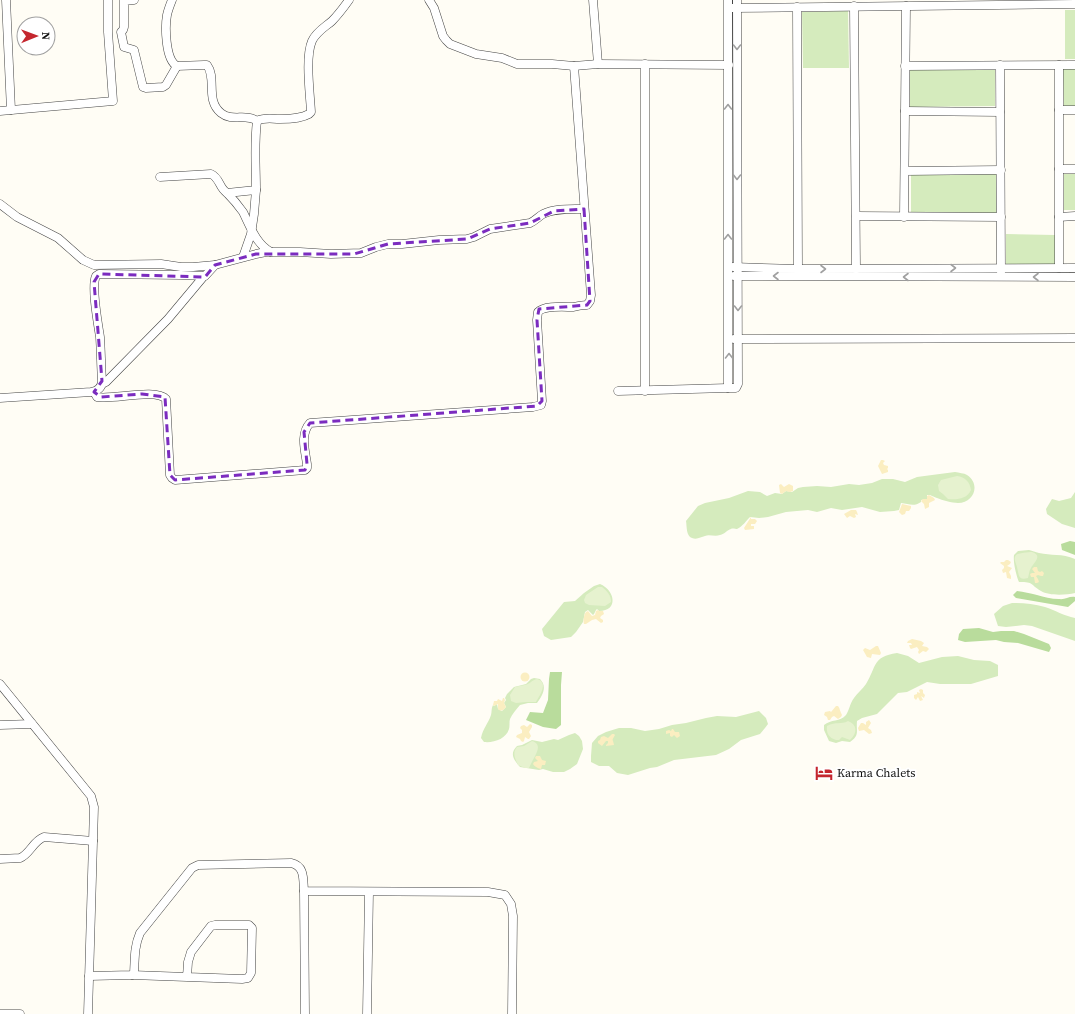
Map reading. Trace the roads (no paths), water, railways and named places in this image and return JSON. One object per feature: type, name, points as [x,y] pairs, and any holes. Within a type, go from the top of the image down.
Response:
[{"type":"street","points":[[6,0],[11,110]]},
{"type":"street","points":[[0,111],[113,101],[108,32],[108,0]]},
{"type":"street","points":[[134,0],[124,0],[124,27],[121,36],[124,47],[134,50],[143,86],[146,88],[163,87],[166,85],[177,66]]},
{"type":"street","points":[[172,0],[166,16],[167,49],[171,61],[177,66],[207,65],[211,75],[213,99],[218,110],[228,117],[253,118],[257,121]]},
{"type":"street","points":[[257,121],[265,118],[280,119],[306,116],[311,112],[308,67],[312,41],[316,35],[338,15],[349,0]]},
{"type":"street","points":[[430,0],[443,36],[450,44],[476,54],[502,58],[517,64],[552,64],[574,66],[598,64],[728,65]]},
{"type":"street","points":[[593,0],[598,64]]},
{"type":"street","points":[[728,388],[728,4],[797,7],[1004,3],[1075,4]]},
{"type":"street","points":[[618,391],[736,388],[738,384],[737,4]]},
{"type":"street","points":[[854,6],[856,269]]},
{"type":"street","points":[[904,217],[906,6]]},
{"type":"street","points":[[797,7],[798,269]]},
{"type":"street","points":[[108,32],[121,36]]},
{"type":"street","points":[[109,41],[121,36]]},
{"type":"street","points":[[645,64],[646,390]]},
{"type":"street","points":[[1000,65],[1002,277]]},
{"type":"street","points":[[1059,65],[1059,268]]},
{"type":"street","points":[[905,66],[1075,65]]},
{"type":"street","points":[[94,392],[97,397],[100,398],[159,394],[166,398],[170,475],[175,480],[304,470],[307,464],[304,432],[310,423],[541,405],[537,320],[538,312],[549,307],[575,307],[586,305],[590,301],[574,66]]},
{"type":"street","points":[[1059,110],[1075,110]]},
{"type":"street","points":[[905,111],[1000,112]]},
{"type":"street","points":[[243,257],[252,230],[254,214],[256,190],[255,144],[257,121]]},
{"type":"street","points":[[1059,169],[1075,169]]},
{"type":"street","points":[[905,171],[1001,170]]},
{"type":"street","points":[[160,177],[212,174],[216,177],[222,189],[235,201],[242,211],[262,246],[272,252]]},
{"type":"street","points":[[227,193],[256,190]]},
{"type":"street","points":[[0,204],[31,226],[58,238],[83,260],[94,264],[161,264],[181,267],[215,265],[256,254],[272,252],[350,254],[361,253],[388,244],[467,239],[490,229],[530,223],[544,214],[554,211],[584,209]]},
{"type":"street","points":[[856,216],[1001,217]]},
{"type":"street","points":[[1059,216],[1075,216]]},
{"type":"street","points":[[0,398],[94,392],[98,390],[102,384],[106,382],[168,319],[215,265]]},
{"type":"street","points":[[728,267],[738,272],[1075,277]]},
{"type":"street","points":[[728,276],[738,272],[798,269],[1075,268]]},
{"type":"street","points":[[102,384],[100,337],[94,282],[96,276],[99,274],[181,274],[204,276]]},
{"type":"street","points":[[729,338],[1075,338]]},
{"type":"street","points":[[0,684],[91,796],[93,801],[88,1014]]},
{"type":"street","points":[[0,725],[32,724]]},
{"type":"street","points":[[0,859],[23,857],[38,840],[44,837],[93,841]]},
{"type":"street","points":[[132,975],[134,973],[136,941],[140,933],[192,868],[198,865],[297,864],[301,869],[304,892],[305,1014]]},
{"type":"street","points":[[304,892],[488,892],[505,895],[511,904],[513,916],[512,1014]]},
{"type":"street","points":[[367,1014],[370,892]]},
{"type":"street","points":[[89,976],[132,975],[187,977],[248,978],[251,973],[252,928],[249,925],[211,926],[191,952],[188,962],[187,977]]},
{"type":"street","points":[[0,1014],[20,1014]]},
{"type":"place","name":"Karma Chalets","points":[[824,773]]}]
